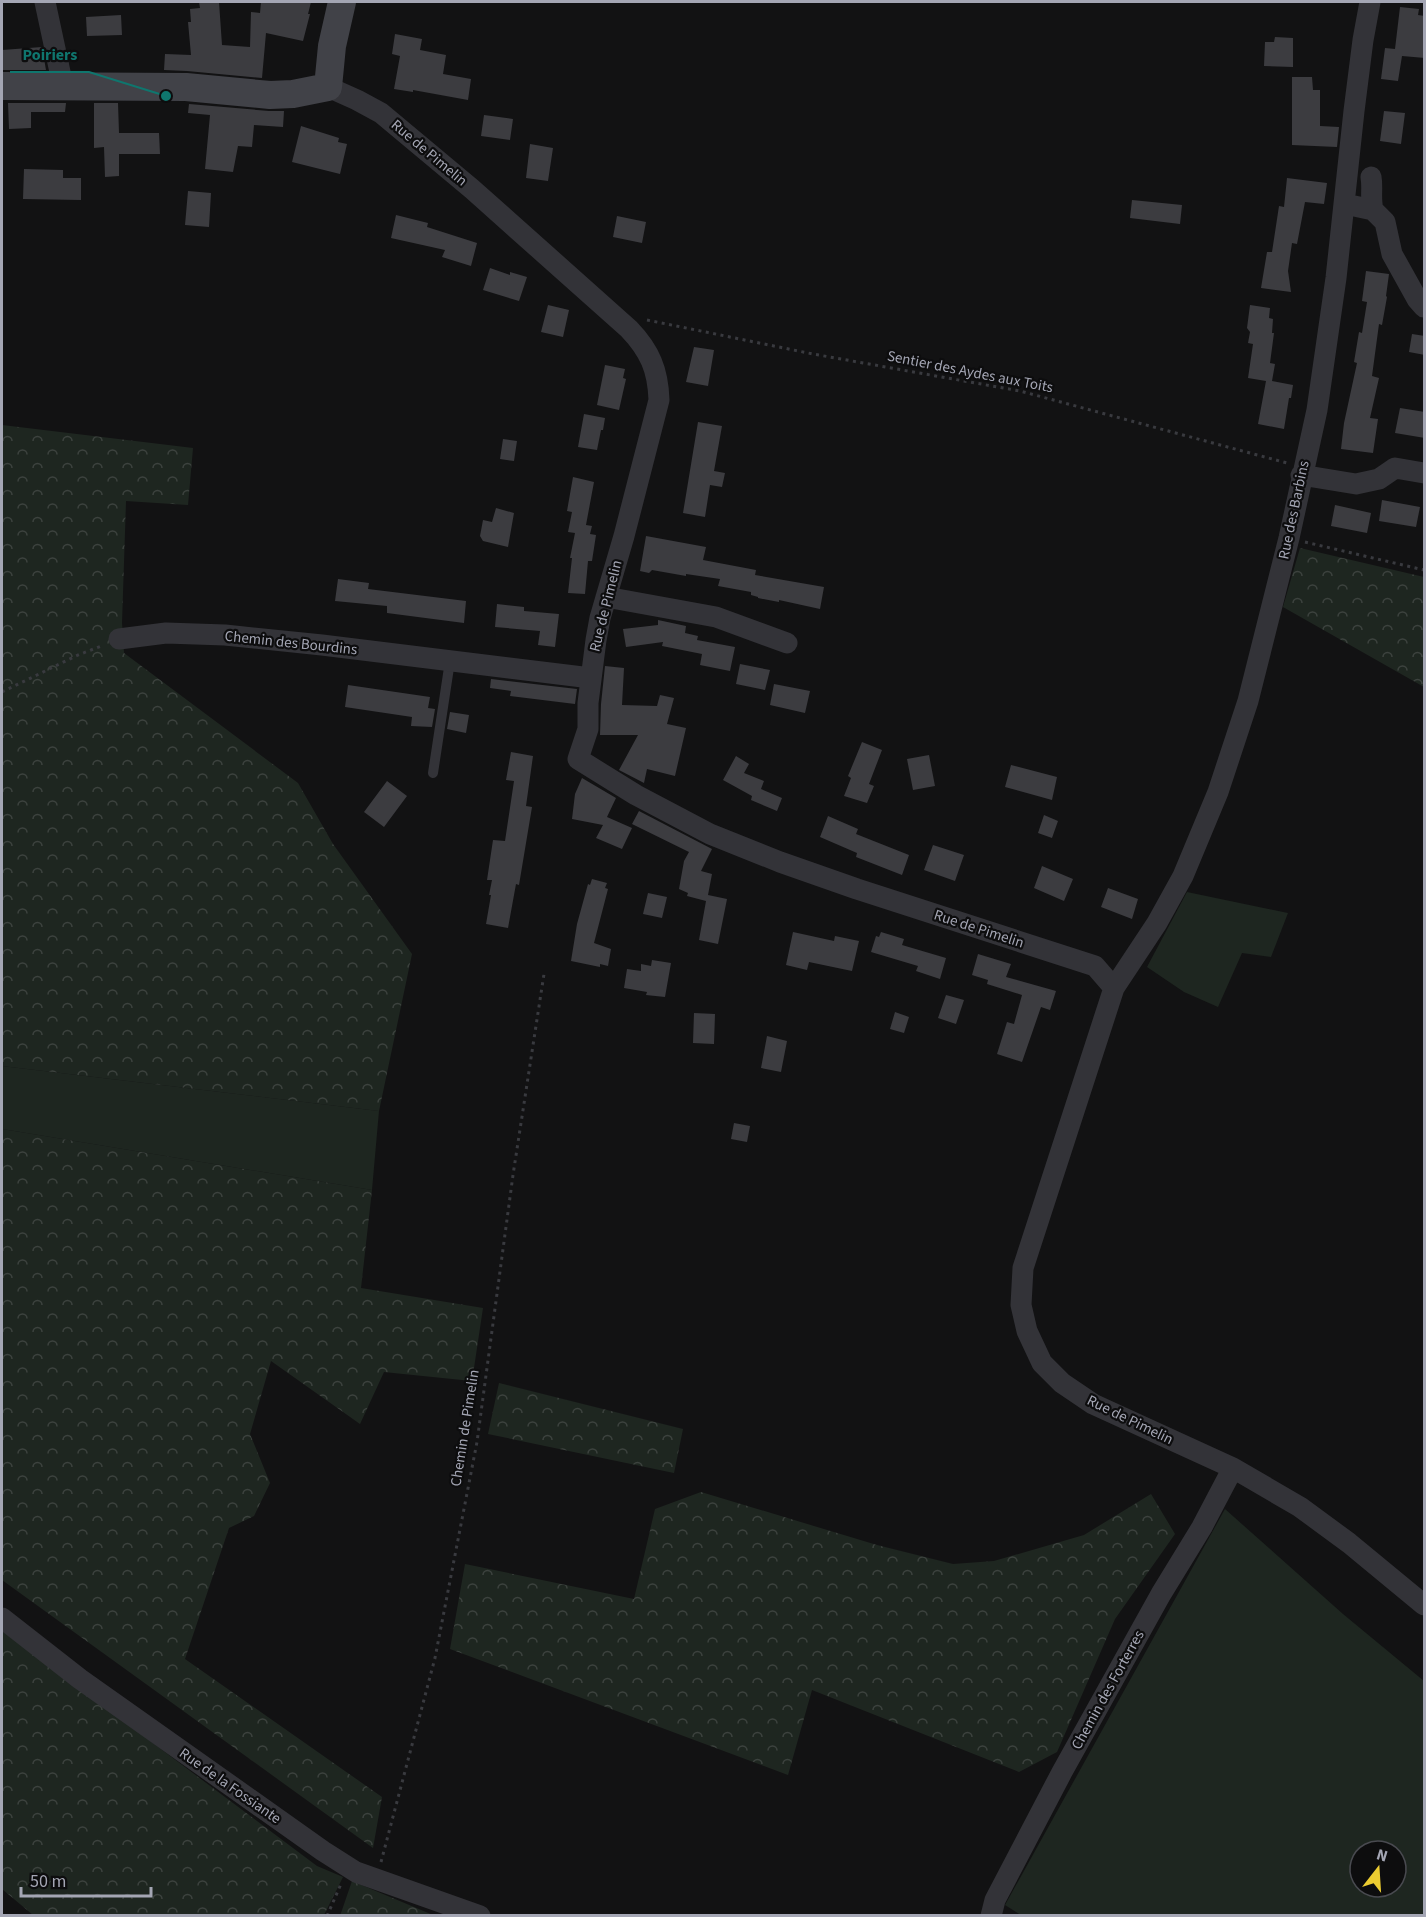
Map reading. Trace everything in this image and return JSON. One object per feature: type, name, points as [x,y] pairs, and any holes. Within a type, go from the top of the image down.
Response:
[{"type":"main road","points":[[2,86],[186,87],[270,95],[293,94],[328,87],[332,46],[342,2]]},
{"type":"street","points":[[45,2],[63,86]]},
{"type":"street","name":"Rue des Barbins","points":[[1114,988],[1183,876],[1218,792],[1248,701],[1289,538],[1317,410],[1370,2]]},
{"type":"street","name":"Rue de Pimelin","points":[[328,87],[381,113],[472,189],[629,329],[647,352],[655,369],[658,381],[658,400],[596,640],[588,729],[578,759],[636,795],[710,834],[780,862],[1095,966],[1125,970]]},
{"type":"street","points":[[1371,177],[1370,199],[1373,210],[1385,222],[1392,254],[1417,299],[1425,307]]},
{"type":"street","points":[[1345,204],[1373,210]]},
{"type":"street","points":[[1302,471],[1356,484],[1379,479],[1395,468],[1425,473]]},
{"type":"street","points":[[606,597],[716,617],[787,643]]},
{"type":"street","name":"Chemin des Bourdins","points":[[119,639],[166,633],[225,635],[591,678]]},
{"type":"street","points":[[1095,966],[1114,988]]},
{"type":"street","name":"Rue de Pimelin","points":[[1114,988],[1023,1268],[1021,1305],[1027,1331],[1042,1363],[1062,1383],[1093,1404],[1233,1468],[1300,1508],[1349,1543],[1425,1605]]},
{"type":"street","name":"Chemin des Forterres","points":[[991,1916],[995,1900],[1062,1772],[1161,1594],[1202,1527],[1233,1468]]},
{"type":"street","name":"Rue de la Fossiante","points":[[2,1618],[80,1679],[322,1851],[366,1875],[480,1916]]},
{"type":"lane","points":[[433,773],[450,661]]},
{"type":"path","name":"Sentier des Aydes aux Toits","points":[[629,329],[647,320],[813,354],[1020,391],[1302,471]]},
{"type":"path","points":[[1289,538],[1425,570]]},
{"type":"path","points":[[2,692],[78,655],[119,639]]},
{"type":"path","name":"Chemin de Pimelin","points":[[366,1875],[435,1658],[477,1442],[513,1175],[544,974]]},
{"type":"path","points":[[327,1916],[342,1882],[366,1875]]},
{"type":"green space","points":[[2,425],[193,448],[188,505],[126,501],[122,623],[124,653],[298,783],[333,844],[412,954],[379,1111],[2,1066]]},
{"type":"green space","points":[[1300,548],[1424,577],[1424,687],[1283,607]]},
{"type":"green space","points":[[1187,892],[1288,913],[1271,957],[1242,953],[1218,1007],[1184,992],[1147,967]]},
{"type":"green space","points":[[2,1066],[379,1111],[372,1190],[2,1129]]},
{"type":"green space","points":[[2,1129],[372,1190],[361,1288],[483,1308],[472,1381],[384,1372],[360,1424],[271,1361],[250,1434],[270,1483],[254,1516],[229,1528],[185,1659],[382,1797],[373,1848],[2,1580]]},
{"type":"green space","points":[[499,1383],[683,1429],[674,1473],[488,1434]]},
{"type":"green space","points":[[701,1492],[877,1545],[953,1564],[994,1561],[1084,1535],[1151,1494],[1175,1534],[1115,1619],[1057,1752],[1019,1772],[812,1690],[788,1775],[450,1649],[465,1564],[634,1599],[655,1509]]},
{"type":"green space","points":[[1225,1509],[1343,1614],[1424,1681],[1424,1915],[1021,1915],[1005,1905]]},
{"type":"green space","points":[[2,1630],[317,1866],[343,1877],[324,1915],[33,1915],[2,1889]]},
{"type":"green space","points":[[352,1881],[433,1915],[340,1916]]},
{"type":"building","points":[[199,2],[219,2],[222,45],[250,47],[251,12],[260,13],[261,2],[311,2],[303,41],[266,33],[262,78],[164,70],[165,54],[191,55],[188,22],[191,22],[190,9],[200,8]]},
{"type":"building","points":[[1400,7],[1419,9],[1418,15],[1425,16],[1425,58],[1402,56],[1398,81],[1381,79],[1385,48],[1395,49]]},
{"type":"building","points":[[121,15],[122,35],[87,36],[86,17]]},
{"type":"building","points":[[395,34],[422,39],[420,50],[446,55],[443,74],[471,79],[468,100],[413,90],[413,92],[394,89],[400,56],[392,54]]},
{"type":"building","points":[[1275,37],[1293,38],[1293,67],[1264,66],[1265,42],[1274,42]]},
{"type":"building","points":[[42,47],[46,70],[2,70],[2,50]]},
{"type":"building","points":[[1292,77],[1312,77],[1313,90],[1320,90],[1320,126],[1339,127],[1337,147],[1292,145]]},
{"type":"building","points":[[8,103],[66,103],[65,112],[31,112],[31,128],[9,129]]},
{"type":"building","points":[[94,103],[118,103],[119,133],[159,133],[160,154],[119,154],[119,176],[105,177],[104,147],[94,148]]},
{"type":"building","points":[[189,104],[284,111],[283,127],[254,125],[252,147],[238,146],[233,172],[205,169],[210,115],[188,113]]},
{"type":"building","points":[[1384,111],[1405,113],[1401,144],[1380,141]]},
{"type":"building","points":[[484,115],[513,119],[510,140],[481,136]]},
{"type":"building","points":[[301,126],[339,138],[338,142],[347,144],[340,174],[292,162]]},
{"type":"building","points":[[530,144],[553,148],[548,181],[526,178]]},
{"type":"building","points":[[24,169],[63,170],[63,178],[81,178],[81,200],[23,199]]},
{"type":"building","points":[[1287,178],[1327,183],[1324,204],[1305,202],[1297,244],[1292,243],[1288,271],[1291,292],[1261,288],[1267,252],[1272,252],[1279,206],[1284,207]]},
{"type":"building","points":[[188,191],[211,193],[209,227],[185,225]]},
{"type":"building","points":[[1132,200],[1182,205],[1180,224],[1130,218]]},
{"type":"building","points":[[396,215],[428,223],[427,227],[477,243],[471,266],[442,257],[445,250],[391,238]]},
{"type":"building","points":[[617,216],[646,222],[642,243],[613,237]]},
{"type":"building","points":[[490,268],[510,275],[510,272],[527,277],[519,301],[483,290]]},
{"type":"building","points":[[1366,271],[1389,274],[1387,297],[1382,325],[1379,324],[1372,376],[1379,378],[1370,418],[1378,419],[1373,453],[1341,449],[1344,423],[1357,363],[1354,362],[1359,332],[1362,333],[1367,302],[1362,301]]},
{"type":"building","points":[[548,305],[569,310],[563,337],[541,332]]},
{"type":"building","points":[[1250,305],[1270,308],[1269,318],[1273,319],[1272,333],[1274,333],[1270,363],[1275,364],[1272,381],[1293,385],[1284,429],[1258,424],[1266,381],[1248,378],[1253,344],[1248,343]]},
{"type":"building","points":[[1412,334],[1425,336],[1425,355],[1409,352]]},
{"type":"building","points":[[694,347],[714,350],[708,386],[686,382]]},
{"type":"building","points":[[605,365],[625,369],[623,378],[626,379],[619,410],[597,405]]},
{"type":"building","points":[[1400,408],[1425,412],[1425,438],[1395,433]]},
{"type":"building","points":[[584,414],[605,418],[597,450],[578,447]]},
{"type":"building","points":[[698,422],[722,426],[714,471],[725,473],[722,487],[710,485],[705,517],[683,513]]},
{"type":"building","points":[[503,439],[517,441],[514,461],[500,459]]},
{"type":"building","points":[[573,477],[594,482],[586,525],[592,526],[590,534],[596,535],[592,561],[588,561],[585,594],[568,593],[572,558],[570,558],[575,533],[568,532],[572,512],[567,511]]},
{"type":"building","points":[[1382,500],[1420,507],[1416,527],[1379,521]]},
{"type":"building","points":[[1335,505],[1371,513],[1367,533],[1331,526]]},
{"type":"building","points":[[496,508],[514,513],[508,547],[483,541],[480,536],[483,520],[492,522]]},
{"type":"building","points":[[646,536],[706,547],[703,560],[756,570],[755,575],[824,587],[820,609],[758,598],[751,595],[751,592],[718,586],[720,579],[652,570],[649,573],[640,571]]},
{"type":"building","points":[[338,579],[369,583],[368,589],[466,601],[464,623],[387,613],[387,606],[335,601]]},
{"type":"building","points":[[497,604],[524,607],[524,611],[559,614],[555,647],[538,645],[540,631],[495,627]]},
{"type":"building","points":[[658,620],[686,626],[685,633],[698,636],[697,640],[735,647],[730,671],[700,665],[702,654],[662,646],[663,642],[626,647],[623,629],[658,625]]},
{"type":"building","points":[[740,664],[770,670],[765,690],[736,684]]},
{"type":"building","points":[[605,666],[624,668],[622,705],[657,706],[660,695],[674,698],[667,724],[686,728],[675,776],[647,769],[644,783],[619,770],[638,735],[600,735]]},
{"type":"building","points":[[491,679],[577,689],[575,704],[510,696],[511,691],[490,688]]},
{"type":"building","points":[[774,684],[810,691],[805,713],[770,705]]},
{"type":"building","points":[[348,685],[430,697],[428,708],[435,709],[432,727],[411,726],[412,717],[345,707]]},
{"type":"building","points":[[450,712],[469,715],[466,733],[447,729]]},
{"type":"building","points":[[862,742],[882,750],[869,784],[874,786],[867,803],[844,796],[851,778],[848,776]]},
{"type":"building","points":[[511,752],[533,756],[526,806],[532,807],[519,885],[516,884],[508,928],[486,924],[492,880],[487,880],[493,840],[505,841],[514,781],[506,780]]},
{"type":"building","points":[[929,755],[935,786],[913,790],[907,759]]},
{"type":"building","points":[[736,756],[749,764],[744,773],[764,781],[761,789],[782,798],[777,811],[751,800],[752,796],[723,780]]},
{"type":"building","points":[[1011,765],[1057,777],[1052,800],[1005,787]]},
{"type":"building","points":[[582,778],[616,798],[607,817],[632,828],[622,849],[596,838],[603,825],[572,819],[575,794]]},
{"type":"building","points":[[387,781],[407,796],[384,827],[364,812]]},
{"type":"building","points":[[639,811],[712,849],[701,871],[712,874],[708,895],[727,899],[718,944],[699,940],[706,901],[687,896],[688,893],[679,889],[684,861],[689,852],[632,824]]},
{"type":"building","points":[[1044,815],[1058,821],[1052,838],[1038,833]]},
{"type":"building","points":[[828,816],[858,829],[856,834],[909,855],[902,875],[856,857],[857,853],[820,837]]},
{"type":"building","points":[[933,845],[964,855],[955,881],[924,870]]},
{"type":"building","points":[[1042,866],[1073,879],[1064,901],[1034,888]]},
{"type":"building","points":[[592,879],[607,883],[605,888],[608,889],[594,943],[611,949],[608,966],[600,964],[600,967],[571,961],[577,924],[588,884],[590,885]]},
{"type":"building","points":[[1108,888],[1138,899],[1132,919],[1101,907]]},
{"type":"building","points":[[648,893],[667,897],[662,918],[643,914]]},
{"type":"building","points":[[793,932],[834,941],[835,936],[859,941],[852,971],[809,962],[807,970],[786,965]]},
{"type":"building","points":[[881,932],[904,939],[902,945],[946,958],[940,979],[916,971],[918,966],[871,952],[876,936],[879,937]]},
{"type":"building","points":[[978,954],[1011,964],[1006,977],[1056,991],[1050,1010],[1041,1007],[1022,1062],[997,1054],[1007,1022],[1014,1024],[1022,995],[987,984],[988,980],[972,975]]},
{"type":"building","points":[[652,960],[671,963],[665,997],[646,995],[647,992],[624,988],[627,969],[641,971],[641,964],[651,966]]},
{"type":"building","points":[[946,995],[964,1000],[956,1024],[938,1018]]},
{"type":"building","points":[[895,1012],[909,1017],[904,1033],[890,1029]]},
{"type":"building","points":[[694,1013],[715,1014],[714,1044],[693,1043]]},
{"type":"building","points":[[767,1036],[787,1041],[781,1072],[761,1068]]},
{"type":"building","points":[[734,1123],[750,1126],[747,1142],[731,1139]]},
{"type":"place","name":"Poiriers","points":[[166,96]]}]
